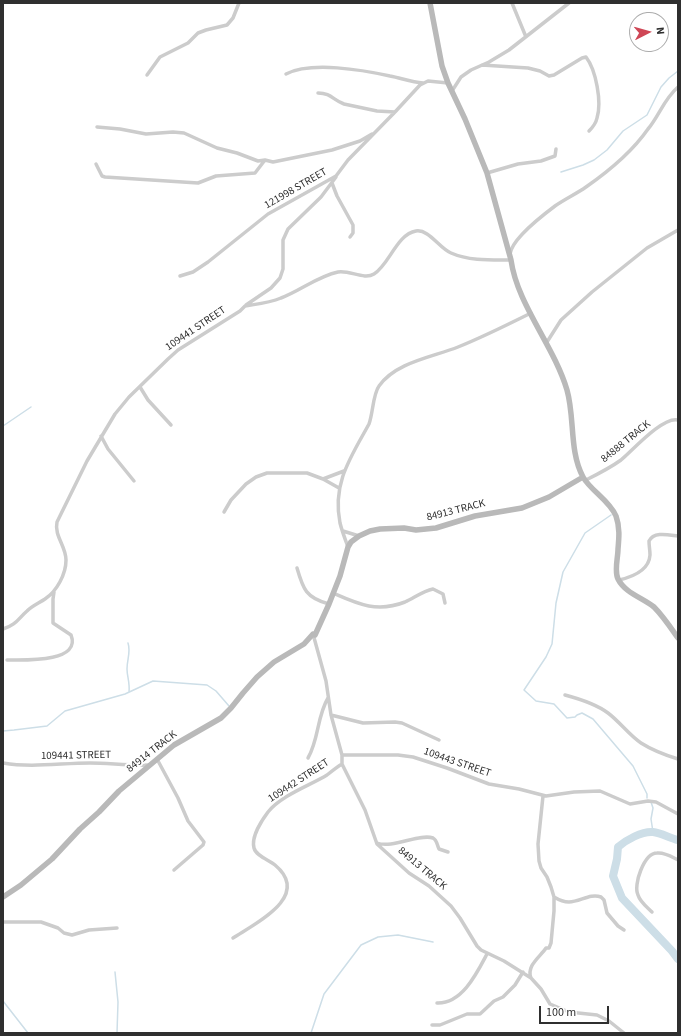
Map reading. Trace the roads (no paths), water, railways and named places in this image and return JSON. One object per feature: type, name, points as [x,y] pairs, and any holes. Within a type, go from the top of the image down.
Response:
[{"type":"street","points":[[147,75],[160,57],[188,43],[198,33],[227,25],[233,18],[239,3]]},
{"type":"street","points":[[430,3],[440,56],[448,83],[465,119],[487,173],[511,260]]},
{"type":"street","points":[[512,3],[526,37]]},
{"type":"street","points":[[452,93],[461,77],[471,70],[500,56],[569,3]]},
{"type":"street","points":[[482,65],[536,69],[549,76],[554,75],[586,57],[593,70],[598,89],[598,115],[594,125],[589,131]]},
{"type":"street","points":[[286,74],[295,70],[307,68],[359,70],[392,76],[409,82],[423,83],[434,81],[448,83]]},
{"type":"street","name":"121998 STREET","points":[[180,276],[194,272],[268,214],[336,176],[348,160],[423,83]]},
{"type":"street","points":[[678,87],[668,98],[649,129],[619,161],[586,187],[555,206],[527,229],[514,245],[510,254],[513,274],[554,357],[567,391],[571,411],[574,447],[585,479],[610,507],[615,516],[619,533],[617,566],[619,580],[624,587],[655,609],[678,638]]},
{"type":"street","points":[[318,92],[328,94],[344,104],[377,111],[395,112]]},
{"type":"street","points":[[97,127],[120,129],[146,134],[173,132],[184,134],[217,148],[237,153],[258,161],[265,160],[273,162],[332,150],[360,141],[378,130]]},
{"type":"street","points":[[487,173],[514,165],[548,160],[554,156],[556,149]]},
{"type":"street","points":[[96,164],[104,178],[198,183],[216,176],[254,173],[265,160]]},
{"type":"street","points":[[245,306],[264,294],[278,281],[283,269],[282,247],[288,229],[321,197],[336,176]]},
{"type":"street","points":[[332,183],[337,196],[353,225],[353,232],[350,237]]},
{"type":"street","points":[[546,342],[561,320],[592,292],[647,248],[678,230]]},
{"type":"street","name":"109441 STREET","points":[[3,629],[17,622],[27,611],[46,598],[54,590],[65,571],[66,562],[63,545],[56,531],[57,522],[74,486],[101,436],[115,414],[140,386],[178,350],[225,321],[245,306],[281,298],[312,282],[335,273],[345,272],[372,275],[380,269],[407,234],[418,231],[430,236],[444,250],[454,254],[486,259],[511,260]]},
{"type":"street","points":[[348,547],[340,522],[339,488],[344,471],[369,424],[377,389],[384,380],[396,371],[416,361],[458,347],[531,313]]},
{"type":"street","points":[[140,386],[148,400],[171,425]]},
{"type":"street","name":"84888 TRACK","points":[[585,479],[617,463],[637,444],[660,426],[677,418]]},
{"type":"street","points":[[101,436],[108,449],[134,481]]},
{"type":"street","points":[[323,479],[344,471]]},
{"type":"street","points":[[224,512],[236,494],[256,477],[263,474],[274,472],[303,472],[312,474],[339,488]]},
{"type":"street","name":"84913 TRACK","points":[[585,479],[549,497],[522,508],[480,515],[436,528],[416,530],[404,528],[380,529],[370,531],[359,536],[351,542],[348,547],[340,576],[329,604],[315,632],[326,682],[331,715],[342,755],[342,764],[365,810],[377,844],[409,873],[429,886],[451,906],[477,946],[487,954],[504,961],[531,978],[541,989],[547,1001],[552,1006],[569,1012],[597,1015],[624,1033]]},
{"type":"street","points":[[343,531],[359,536]]},
{"type":"street","points":[[619,580],[635,575],[642,570],[649,559],[649,541],[653,537],[660,535],[678,536]]},
{"type":"street","points":[[297,568],[304,590],[314,599],[329,604]]},
{"type":"street","points":[[333,593],[372,607],[386,608],[433,589],[443,594],[445,603]]},
{"type":"street","points":[[7,660],[31,660],[56,656],[67,653],[70,650],[73,642],[71,635],[53,623],[54,590]]},
{"type":"street","name":"84914 TRACK","points":[[3,897],[21,885],[52,859],[119,791],[156,759],[174,746],[221,718],[257,677],[274,662],[304,644],[315,632]]},
{"type":"street","points":[[565,695],[584,700],[601,709],[608,713],[640,743],[661,754],[678,759]]},
{"type":"street","points":[[308,758],[316,740],[323,707],[328,698]]},
{"type":"street","points":[[331,715],[363,722],[402,723],[439,740]]},
{"type":"street","name":"109443 STREET","points":[[342,755],[398,755],[414,757],[489,784],[519,789],[543,796],[574,792],[600,791],[630,804],[648,801],[656,802],[678,814]]},
{"type":"street","points":[[156,759],[178,798],[188,821],[204,842],[203,845],[174,870]]},
{"type":"street","name":"109441 STREET","points":[[3,763],[32,766],[88,763],[133,766],[150,765]]},
{"type":"street","name":"109442 STREET","points":[[233,938],[267,916],[284,900],[287,894],[285,877],[279,869],[254,849],[255,838],[261,822],[273,806],[327,775],[342,764]]},
{"type":"street","points":[[531,978],[531,967],[546,948],[549,948],[551,943],[554,911],[554,897],[547,877],[541,868],[539,861],[538,844],[543,796]]},
{"type":"street","points":[[373,836],[377,843],[385,844],[422,838],[433,838],[435,839],[439,849],[448,852]]},
{"type":"street","points":[[652,912],[639,899],[636,891],[636,886],[644,864],[647,859],[656,852],[678,860]]},
{"type":"street","points":[[554,897],[570,902],[592,896],[601,897],[604,900],[607,913],[618,926],[624,930]]},
{"type":"street","points":[[3,922],[41,922],[58,928],[64,933],[72,935],[89,930],[117,928]]},
{"type":"street","points":[[437,1003],[450,1001],[464,990],[470,983],[487,954]]},
{"type":"street","points":[[432,1024],[440,1025],[466,1014],[480,1014],[494,1001],[503,997],[523,972]]},
{"type":"waterway","points":[[561,172],[594,160],[607,150],[623,131],[647,115],[661,87],[678,71]]},
{"type":"waterway","points":[[3,426],[31,407]]},
{"type":"waterway","points":[[611,515],[585,533],[563,572],[556,603],[552,644],[546,657],[524,690],[536,701],[554,704],[567,718],[575,717],[582,713],[593,719],[633,766],[647,794],[647,798]]},
{"type":"waterway","points":[[128,643],[129,653],[127,669],[129,692]]},
{"type":"waterway","points":[[3,731],[47,726],[65,711],[125,694],[153,681],[207,685],[216,691],[229,706]]},
{"type":"waterway","points":[[651,802],[653,808],[651,819],[653,832]]},
{"type":"waterway","points":[[678,840],[653,832],[639,834],[618,847],[613,876],[622,898],[678,959]]},
{"type":"waterway","points":[[311,1033],[324,994],[361,945],[378,937],[398,935],[433,942]]},
{"type":"waterway","points":[[115,972],[118,1002],[117,1033]]},
{"type":"waterway","points":[[3,1001],[28,1033]]}]
